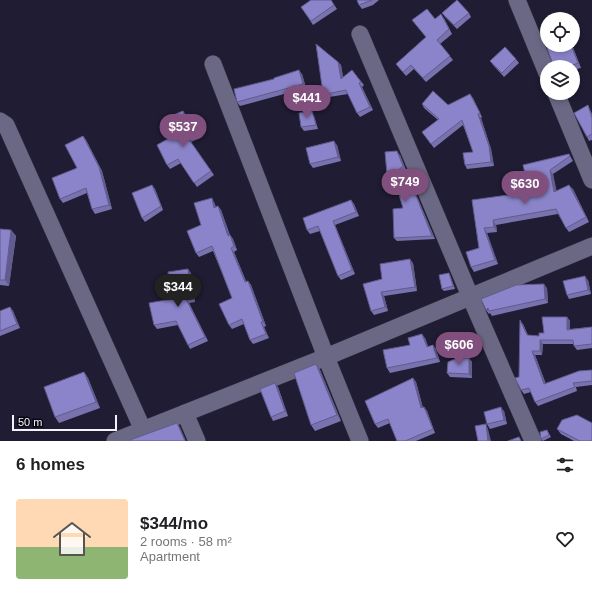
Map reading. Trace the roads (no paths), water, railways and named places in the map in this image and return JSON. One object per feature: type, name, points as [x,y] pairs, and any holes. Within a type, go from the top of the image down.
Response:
[{"type":"street","points":[[516,0],[542,60]]},
{"type":"street","points":[[360,34],[470,296],[533,441]]},
{"type":"street","points":[[213,64],[360,441]]},
{"type":"street","points":[[559,100],[592,180]]},
{"type":"street","points":[[0,121],[6,125],[143,430]]},
{"type":"street","points":[[115,441],[326,357],[592,246]]},
{"type":"street","points":[[185,413],[197,441]]}]
